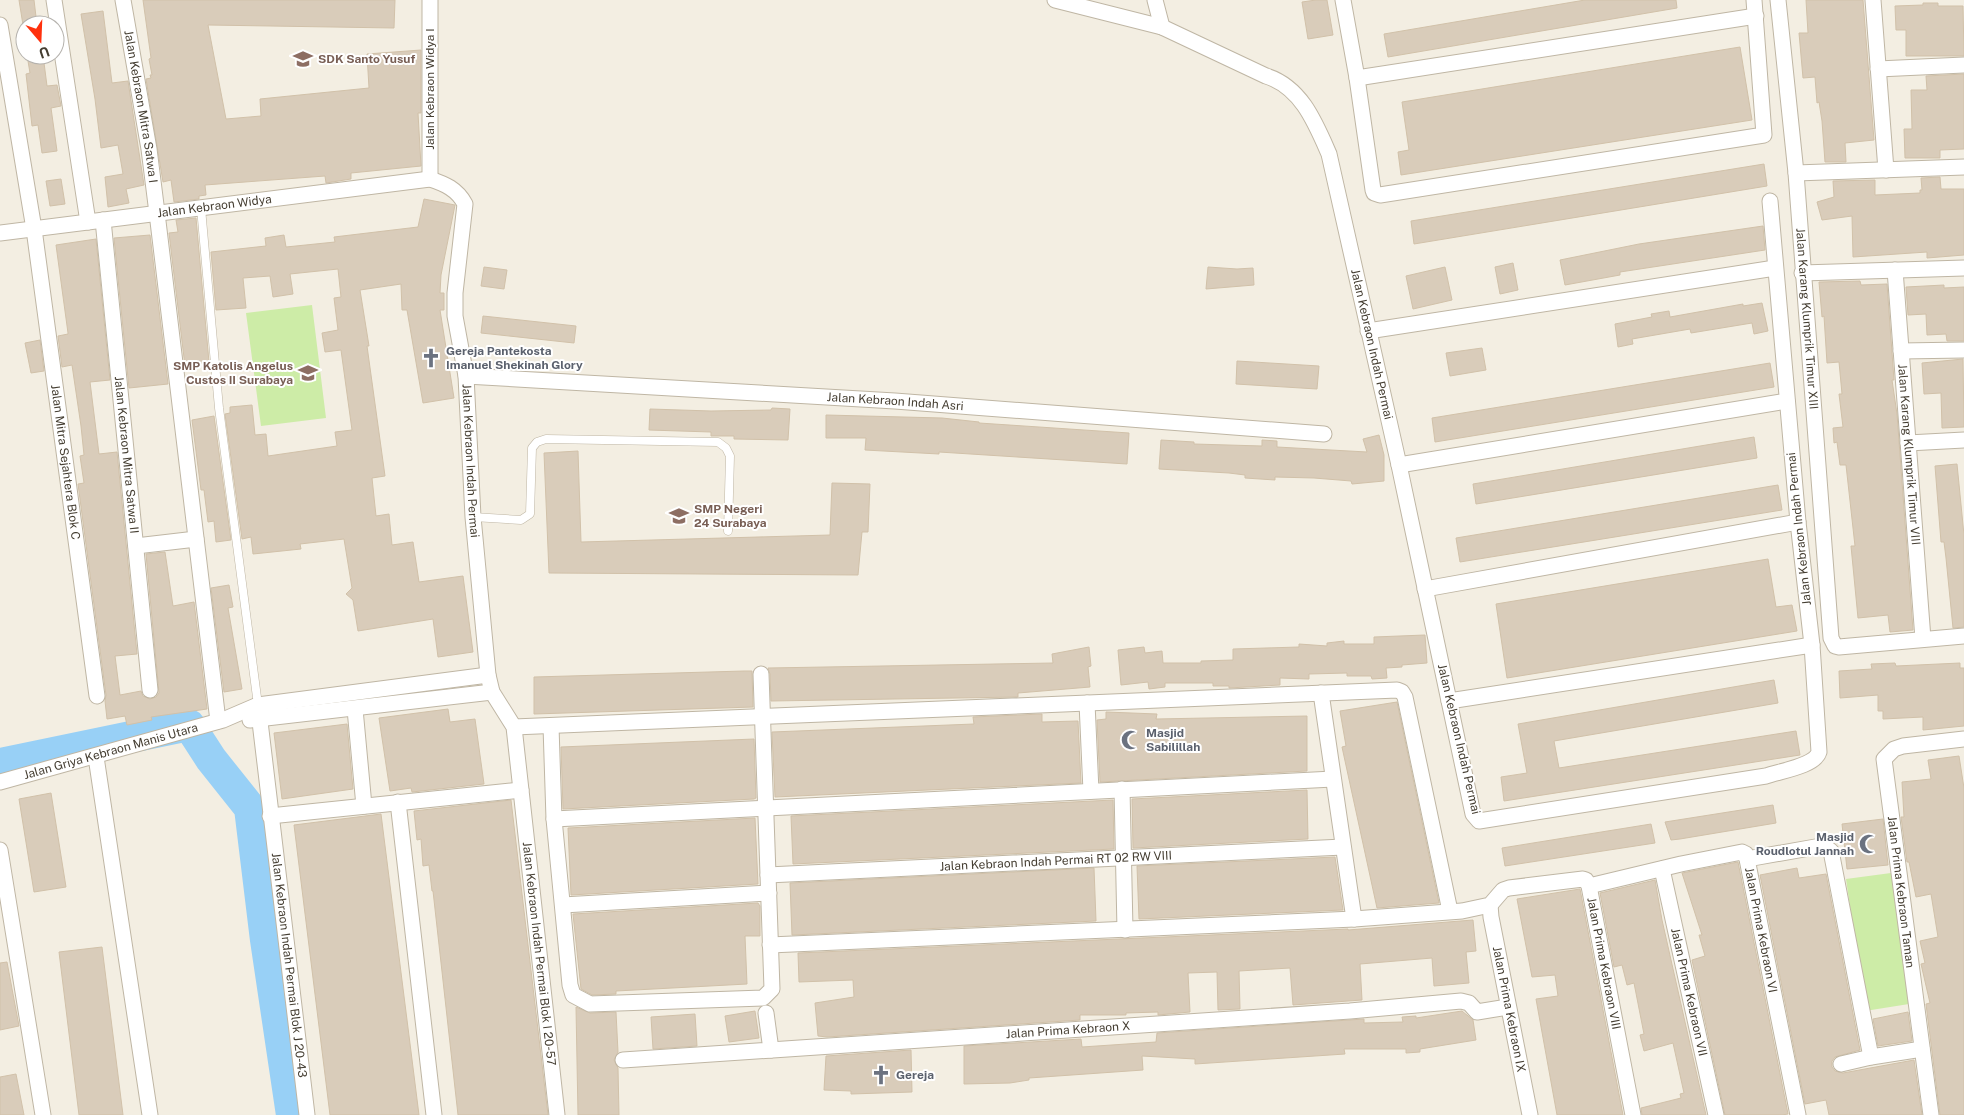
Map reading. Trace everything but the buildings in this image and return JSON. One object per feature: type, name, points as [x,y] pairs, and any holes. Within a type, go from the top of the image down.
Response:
[{"type":"street","name":"Jalan Kebraon Mitra Satwa II","points":[[54,0],[95,222],[136,546],[150,690]]},
{"type":"street","name":"Jalan Kebraon Mitra Satwa I","points":[[123,0],[149,149],[218,720]]},
{"type":"street","name":"Jalan Kebraon Widya I","points":[[430,0],[430,179]]},
{"type":"street","name":"Jalan Kebraon Indah Permai","points":[[1055,0],[1162,28],[1273,78],[1309,110],[1329,154],[1399,466],[1473,814],[1479,821],[1766,776],[1810,762],[1818,757],[1820,752],[1812,645],[1798,522],[1770,201]]},
{"type":"street","points":[[1155,0],[1162,28]]},
{"type":"street","points":[[1343,0],[1374,193],[1380,195],[1764,135],[1754,0]]},
{"type":"street","name":"Jalan Karang Klumprik Timur XIII","points":[[1778,0],[1796,173],[1802,273],[1831,638],[1835,646],[1839,647],[1924,639]]},
{"type":"street","points":[[1873,0],[1886,170]]},
{"type":"street","points":[[1357,78],[1756,16]]},
{"type":"street","name":"Jalan Mitra Sejahtera Blok C","points":[[0,25],[34,229],[97,696]]},
{"type":"street","points":[[1878,69],[1964,65]]},
{"type":"street","points":[[1796,173],[1964,167]]},
{"type":"street","name":"Jalan Kebraon Widya","points":[[0,234],[430,179]]},
{"type":"street","name":"Jalan Kebraon Indah Permai","points":[[430,179],[449,186],[460,195],[465,204],[455,293],[455,316],[466,376],[473,517],[488,674],[492,692],[514,728]]},
{"type":"street","points":[[1368,331],[1775,268]]},
{"type":"street","points":[[1802,273],[1964,268]]},
{"type":"street","name":"Jalan Karang Klumprik Timur VIII","points":[[1895,270],[1924,639]]},
{"type":"street","points":[[1901,351],[1964,350]]},
{"type":"street","name":"Jalan Kebraon Indah Asri","points":[[466,376],[895,401],[1324,434]]},
{"type":"street","points":[[1399,466],[1787,401]]},
{"type":"street","points":[[1908,443],[1964,440]]},
{"type":"street","points":[[1425,589],[1798,522]]},
{"type":"street","points":[[136,546],[196,539]]},
{"type":"street","points":[[1924,639],[1964,636]]},
{"type":"street","points":[[1448,701],[1812,645]]},
{"type":"street","points":[[259,712],[488,674]]},
{"type":"street","points":[[551,726],[554,819],[570,985],[573,995],[590,1004],[758,998],[772,990],[761,674]]},
{"type":"street","points":[[419,684],[423,701]]},
{"type":"street","points":[[514,728],[1397,690],[1402,692],[1405,697],[1456,911]]},
{"type":"street","points":[[259,712],[355,709],[492,692]]},
{"type":"street","points":[[1320,693],[1354,919]]},
{"type":"street","points":[[1087,703],[1091,791]]},
{"type":"street","points":[[355,709],[364,806]]},
{"type":"street","points":[[259,712],[270,816],[521,790]]},
{"type":"street","name":"Jalan Griya Kebraon Manis Utara","points":[[0,782],[96,757],[218,720],[259,712]]},
{"type":"street","name":"Jalan Kebraon Indah Permai Blok I 20-57","points":[[514,728],[526,822],[557,1115]]},
{"type":"street","name":"Jalan Prima Kebraon Taman","points":[[1931,1115],[1884,759],[1894,749],[1903,746],[1964,742]]},
{"type":"street","points":[[96,757],[150,1115]]},
{"type":"street","points":[[554,819],[1333,779]]},
{"type":"street","points":[[1122,789],[1125,930]]},
{"type":"street","points":[[398,802],[434,1115]]},
{"type":"street","name":"Jalan Kebraon Indah Permai Blok J 20-43","points":[[270,816],[307,1115]]},
{"type":"street","name":"Jalan Prima Kebraon VI","points":[[1798,1115],[1747,859],[1821,846],[1831,851],[1871,1057]]},
{"type":"street","name":"Jalan Kebraon Indah Permai RT 02 RW VIII","points":[[768,875],[1343,847]]},
{"type":"street","points":[[0,850],[6,927],[43,1115]]},
{"type":"street","name":"Jalan Prima Kebraon VIII","points":[[1633,1115],[1589,886],[1742,852],[1746,854],[1747,859]]},
{"type":"street","name":"Jalan Prima Kebraon VII","points":[[1662,869],[1716,1115]]},
{"type":"street","points":[[770,945],[1354,919],[1456,911],[1484,906],[1503,890],[1509,888],[1578,878],[1586,880],[1589,886]]},
{"type":"street","points":[[563,905],[769,893]]},
{"type":"street","name":"Jalan Prima Kebraon IX","points":[[1484,906],[1491,917],[1503,1007],[1530,1115]]},
{"type":"street","name":"Jalan Prima Kebraon X","points":[[623,1060],[1350,1011],[1461,1001],[1469,1003],[1476,1012],[1503,1007]]},
{"type":"street","points":[[766,1013],[771,1050]]},
{"type":"street","points":[[1841,1064],[1871,1057],[1922,1050]]},
{"type":"lane","points":[[201,208],[219,408],[259,712]]},
{"type":"lane","points":[[473,517],[521,520],[530,514],[532,448],[537,442],[546,439],[718,442],[726,448],[730,456],[728,531]]},
{"type":"green space","points":[[312,305],[326,418],[261,426],[246,313]]},
{"type":"green space","points":[[1891,873],[1909,1004],[1865,1011],[1846,879]]},
{"type":"waterway","points":[[0,764],[189,725],[211,759],[250,808],[266,940],[292,1115]]},
{"type":"place","name":"SDK Santo Yusuf","points":[[303,59]]},
{"type":"place","name":"Gereja Pantekosta Imanuel Shekinah Glory","points":[[431,358]]},
{"type":"place","name":"SMP Katolis Angelus Custos II Surabaya","points":[[308,373]]},
{"type":"place","name":"SMP Negeri 24 Surabaya","points":[[679,516]]},
{"type":"place","name":"Masjid Sabilillah","points":[[1131,740]]},
{"type":"place","name":"Masjid Roudlotul Jannah","points":[[1869,844]]},
{"type":"place","name":"Gereja","points":[[881,1075]]}]
